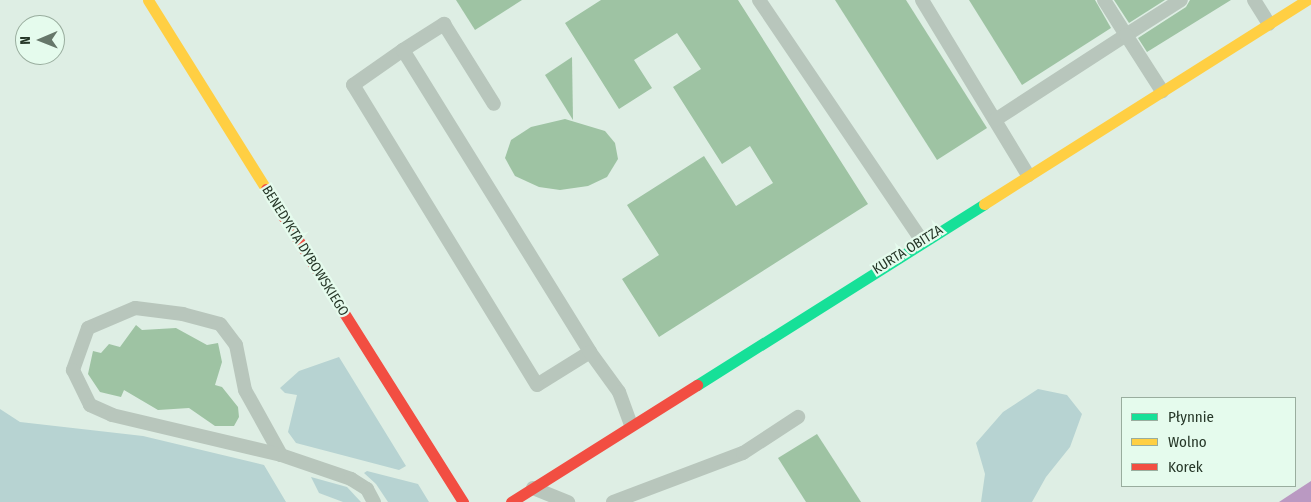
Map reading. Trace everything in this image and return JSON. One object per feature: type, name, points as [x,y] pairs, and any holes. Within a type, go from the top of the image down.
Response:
[{"type":"street","name":"BENEDYKTA DYBOWSKIEGO","points":[[148,0],[463,502]]},
{"type":"street","name":"KURTA OBITZA","points":[[511,502],[922,241],[1307,0]]},
{"type":"lane","points":[[760,0],[922,241]]},
{"type":"lane","points":[[922,0],[1028,175]]},
{"type":"lane","points":[[1104,0],[1162,91]]},
{"type":"lane","points":[[995,120],[1181,0]]},
{"type":"lane","points":[[1254,0],[1269,24]]},
{"type":"lane","points":[[494,104],[444,24],[353,85],[537,385],[590,352]]},
{"type":"lane","points":[[403,50],[590,352],[618,392],[631,426]]},
{"type":"lane","points":[[281,455],[245,390],[236,345],[220,324],[183,314],[134,308],[88,328],[73,370],[90,405],[112,415],[281,455],[350,479],[367,489],[374,502]]},
{"type":"lane","points":[[613,502],[743,452],[798,417]]},
{"type":"lane","points":[[533,488],[568,502]]},
{"type":"shaded area","points":[[339,357],[406,466],[399,470],[296,443],[288,432],[297,395],[285,393],[280,388],[299,371]]},
{"type":"shaded area","points":[[1038,389],[1067,395],[1082,414],[1070,447],[1046,477],[1032,502],[981,502],[985,474],[976,443],[1003,412]]},
{"type":"shaded area","points":[[0,409],[20,422],[143,436],[264,465],[286,502],[0,502]]},
{"type":"shaded area","points":[[367,471],[418,484],[429,502],[388,502],[376,484],[364,473]]},
{"type":"shaded area","points":[[311,477],[347,487],[361,502],[343,502],[319,493]]},
{"type":"shaded area","points":[[1311,481],[1311,502],[1279,502],[1285,498]]},
{"type":"building","points":[[456,0],[522,0],[475,30]]},
{"type":"building","points":[[601,0],[738,0],[868,204],[659,337],[622,279],[659,255],[627,205],[704,156],[736,206],[773,183],[750,146],[722,164],[673,87],[701,69],[677,33],[634,60],[652,88],[619,109],[565,23]]},
{"type":"building","points":[[835,0],[906,0],[987,128],[937,160]]},
{"type":"building","points":[[969,0],[1095,0],[1111,28],[1022,85]]},
{"type":"building","points":[[1114,0],[1165,0],[1129,23]]},
{"type":"building","points":[[1190,0],[1231,0],[1147,52],[1138,38],[1186,7]]},
{"type":"building","points":[[572,57],[573,120],[545,75]]},
{"type":"building","points":[[565,119],[605,131],[615,143],[618,159],[607,177],[588,186],[560,190],[539,187],[515,176],[505,158],[511,140],[531,127]]},
{"type":"building","points":[[136,325],[142,330],[176,328],[207,345],[218,343],[222,362],[215,385],[222,387],[238,407],[239,417],[234,426],[215,426],[189,408],[158,410],[124,390],[121,397],[100,392],[88,374],[93,351],[101,353],[109,344],[120,347]]},
{"type":"building","points":[[817,434],[861,502],[806,502],[778,458]]},
{"type":"traffic: fast","points":[[697,385],[984,204]]},
{"type":"traffic: slow","points":[[148,0],[266,189]]},
{"type":"traffic: slow","points":[[984,204],[1307,0]]},
{"type":"traffic: jam","points":[[266,189],[463,502]]},
{"type":"traffic: jam","points":[[511,502],[697,385]]}]
